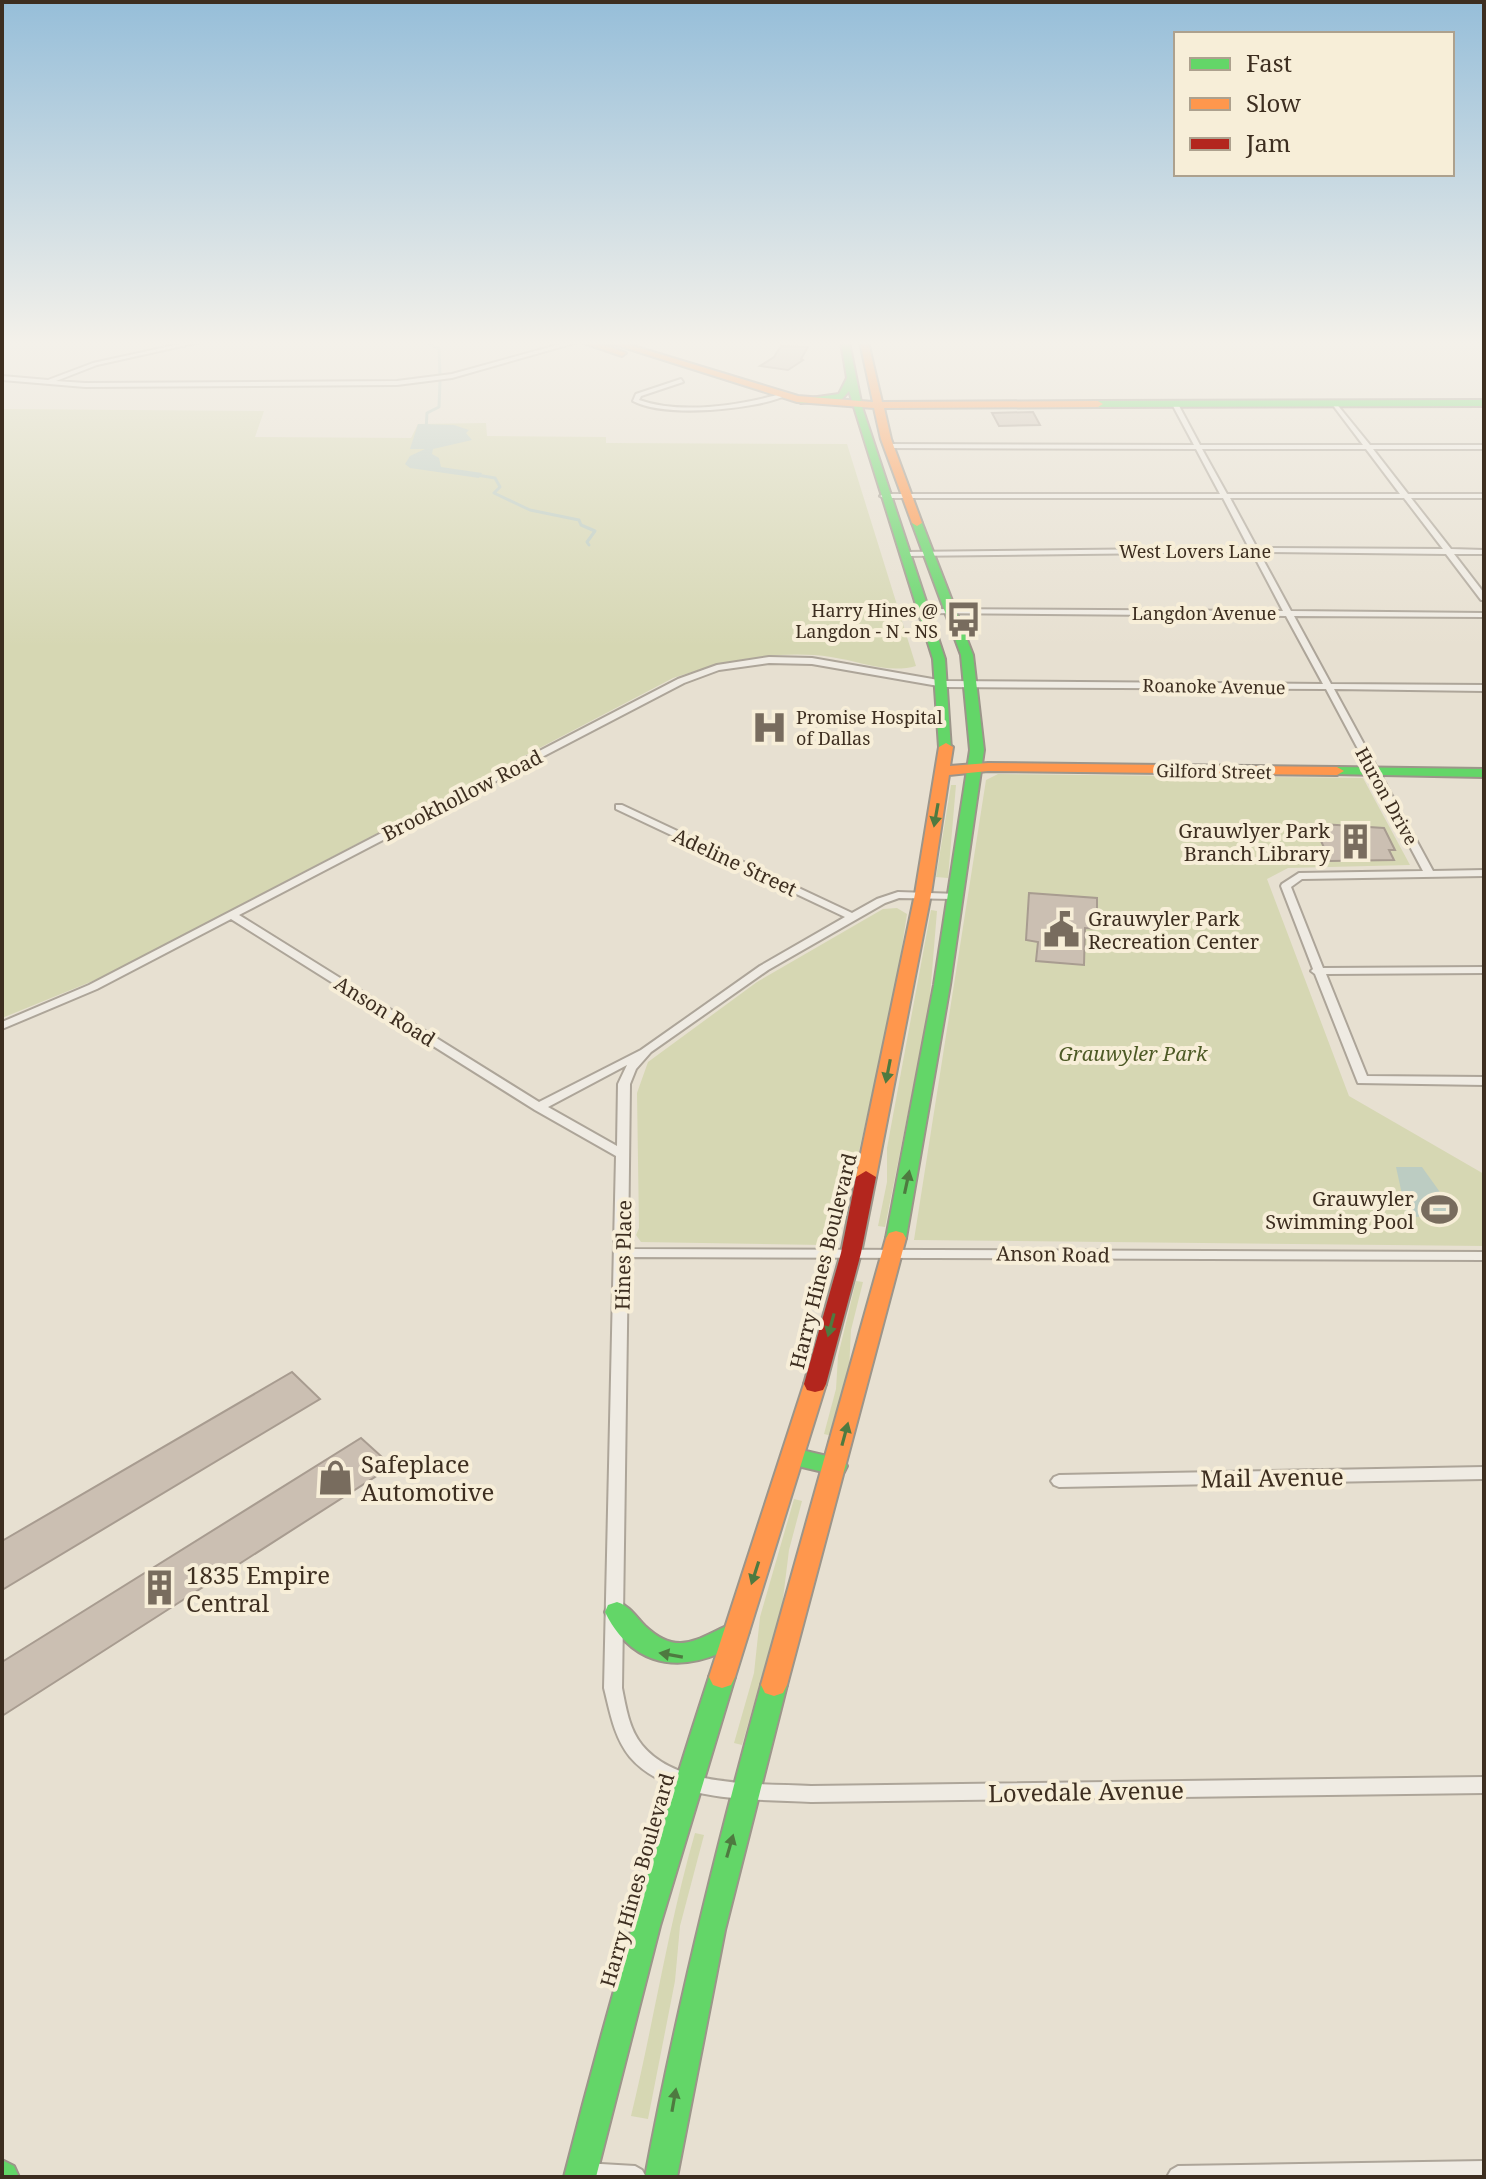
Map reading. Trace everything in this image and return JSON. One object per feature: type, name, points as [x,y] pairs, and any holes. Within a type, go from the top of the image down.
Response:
[{"type":"main road","name":"Harry Hines Boulevard","points":[[580,2175],[619,2018],[688,1783],[793,1457],[851,1253],[923,894],[944,771],[947,729],[944,684],[925,611],[868,444]]},
{"type":"main road","name":"Harry Hines Boulevard","points":[[661,2177],[686,2031],[719,1884],[893,1252],[916,1139],[974,768],[977,735],[967,655],[888,446]]},
{"type":"main road","name":"Gilford Street","points":[[944,771],[974,768],[1484,773]]},
{"type":"main road","points":[[793,1457],[836,1466]]},
{"type":"main road","points":[[617,1612],[651,1651],[675,1658],[704,1651],[737,1632]]},
{"type":"street","points":[[888,446],[1484,447]]},
{"type":"street","name":"Huron Drive","points":[[1197,446],[1430,874],[1299,876],[1286,886],[1362,1080],[1484,1081]]},
{"type":"street","points":[[1367,446],[1484,598]]},
{"type":"street","points":[[884,496],[1224,493],[1484,496]]},
{"type":"street","name":"West Lovers Lane","points":[[906,554],[1254,550],[1484,552]]},
{"type":"street","name":"Langdon Avenue","points":[[925,611],[1484,615]]},
{"type":"street","name":"Brookhollow Road","points":[[2,1026],[93,987],[681,681],[717,668],[769,660],[812,661],[944,684]]},
{"type":"street","name":"Roanoke Avenue","points":[[944,684],[1484,688]]},
{"type":"street","name":"Adeline Street","points":[[619,807],[852,917]]},
{"type":"street","points":[[1430,874],[1484,873]]},
{"type":"street","name":"Hines Place","points":[[688,1783],[666,1778],[645,1763],[628,1744],[615,1718],[613,1688],[617,1612],[624,1084],[631,1068],[647,1050],[764,968],[852,917],[892,896],[955,896]]},
{"type":"street","name":"Anson Road","points":[[232,915],[539,1107],[624,1155]]},
{"type":"street","points":[[1317,971],[1484,970]]},
{"type":"street","points":[[539,1107],[598,1073],[647,1050]]},
{"type":"street","name":"Anson Road","points":[[623,1253],[1484,1256]]},
{"type":"street","name":"Mail Avenue","points":[[1059,1481],[1484,1473]]},
{"type":"street","name":"Lovedale Avenue","points":[[688,1783],[811,1794],[1484,1785]]},
{"type":"street","points":[[1178,2177],[1484,2172]]},
{"type":"street","points":[[580,2175],[635,2177]]},
{"type":"green space","points":[[2,444],[847,444],[916,666],[895,669],[831,657],[770,656],[731,662],[673,678],[105,976],[2,1018]]},
{"type":"green space","name":"Grauwyler Park","points":[[998,774],[1363,778],[1410,865],[1288,868],[1267,879],[1349,1096],[1484,1174],[1484,1246],[914,1240],[986,780]]},
{"type":"green space","points":[[951,785],[956,785],[948,878],[936,877]]},
{"type":"green space","points":[[897,908],[907,914],[894,998],[844,1217],[835,1216],[833,1222],[838,1223],[835,1233],[823,1245],[641,1242],[636,1235],[639,1228],[637,1093],[648,1062],[757,982],[883,909]]},
{"type":"green space","points":[[931,910],[937,911],[929,1008],[885,1227],[878,1226],[887,1182],[887,1148]]},
{"type":"green space","points":[[856,1281],[863,1282],[851,1330],[849,1370],[832,1436],[824,1434],[836,1389],[838,1356]]},
{"type":"green space","points":[[794,1499],[802,1501],[789,1550],[782,1607],[742,1745],[734,1743],[754,1673],[760,1617]]},
{"type":"green space","points":[[695,1833],[704,1835],[680,1926],[675,1981],[648,2119],[631,2116],[677,1904]]},
{"type":"shaded area","points":[[412,444],[456,444],[433,449],[432,454],[439,458],[441,467],[482,473],[479,478],[410,468],[405,464],[410,456],[425,449],[410,449]]},
{"type":"shaded area","points":[[1396,1167],[1422,1167],[1457,1216],[1407,1217]]},
{"type":"building","name":"Grauwlyer Park Branch Library","points":[[1321,824],[1384,828],[1395,850],[1389,850],[1394,860],[1330,861],[1317,832]]},
{"type":"building","name":"Grauwyler Park Recreation Center","points":[[1029,893],[1097,898],[1097,929],[1085,928],[1084,965],[1036,961],[1038,942],[1026,940]]},
{"type":"building","points":[[292,1372],[320,1399],[2,1590],[2,1541]]},
{"type":"building","name":"1835 Empire Central","points":[[361,1438],[392,1466],[2,1716],[2,1662]]},
{"type":"waterway","points":[[477,475],[495,478],[500,487],[494,493],[530,510],[579,520],[581,525],[595,531],[587,542],[589,545]]},
{"type":"traffic: fast","points":[[869,444],[939,659],[946,747]]},
{"type":"traffic: fast","points":[[896,1238],[942,985],[977,750],[967,655],[917,523]]},
{"type":"traffic: fast","points":[[1337,771],[1484,773]]},
{"type":"traffic: fast","points":[[793,1457],[836,1466]]},
{"type":"traffic: fast","points":[[617,1612],[645,1642],[671,1654],[700,1650],[737,1632]]},
{"type":"traffic: fast","points":[[580,2177],[646,1926],[722,1677]]},
{"type":"traffic: fast","points":[[661,2177],[711,1930],[774,1685]]},
{"type":"traffic: slow","points":[[888,444],[917,523]]},
{"type":"traffic: slow","points":[[866,1177],[923,894],[946,747]]},
{"type":"traffic: slow","points":[[944,771],[988,767],[1337,771]]},
{"type":"traffic: slow","points":[[774,1685],[896,1238]]},
{"type":"traffic: slow","points":[[722,1677],[815,1384]]},
{"type":"traffic: jam","points":[[815,1384],[851,1253],[866,1177]]},
{"type":"place","name":"Harry Hines @ Langdon - N - NS","points":[[964,620]]},
{"type":"place","name":"Promise Hospital of Dallas","points":[[770,727]]},
{"type":"place","name":"Grauwlyer Park Branch Library","points":[[1356,841]]},
{"type":"place","name":"Grauwyler Park Recreation Center","points":[[1062,930]]},
{"type":"place","name":"Grauwyler Swimming Pool","points":[[1440,1209]]},
{"type":"place","name":"Safeplace Automotive","points":[[335,1477]]},
{"type":"place","name":"1835 Empire Central","points":[[160,1588]]}]
